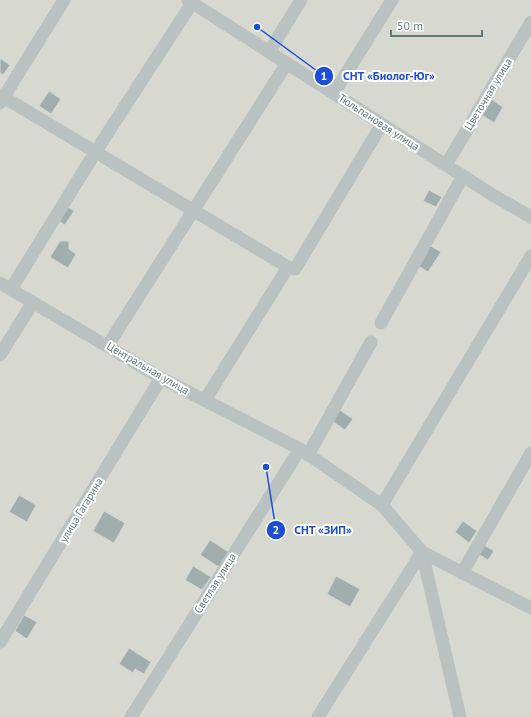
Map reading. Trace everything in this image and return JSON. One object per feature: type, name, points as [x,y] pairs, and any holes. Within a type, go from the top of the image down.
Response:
[{"type":"street","points":[[64,0],[1,98],[96,151],[288,267],[295,269],[382,124]]},
{"type":"street","points":[[269,52],[301,0]]},
{"type":"street","points":[[334,93],[392,0]]},
{"type":"street","points":[[5,286],[96,151],[190,1]]},
{"type":"street","name":"Тюльпановая улица","points":[[190,1],[463,176],[531,217]]},
{"type":"street","name":"Цветочная улица","points":[[446,165],[531,22]]},
{"type":"street","points":[[108,346],[287,63]]},
{"type":"street","points":[[381,323],[463,176]]},
{"type":"street","points":[[382,505],[531,256]]},
{"type":"street","points":[[205,400],[288,267]]},
{"type":"street","name":"Центральная улица","points":[[5,286],[161,378],[304,452],[382,505],[422,552]]},
{"type":"street","points":[[0,355],[33,302]]},
{"type":"street","name":"Светлая улица","points":[[131,717],[304,452],[371,342]]},
{"type":"street","name":"улица Гагарина","points":[[0,642],[161,378]]},
{"type":"street","points":[[462,572],[531,453]]},
{"type":"street","points":[[422,552],[531,608]]},
{"type":"street","points":[[318,717],[422,552]]},
{"type":"street","points":[[422,552],[460,717]]},
{"type":"shaded area","points":[[0,0],[531,0],[531,717],[0,717]]},
{"type":"building","points":[[0,58],[10,65],[3,75],[0,73]]},
{"type":"building","points":[[49,91],[61,99],[51,114],[39,106]]},
{"type":"building","points":[[491,99],[503,107],[494,123],[482,115]]},
{"type":"building","points":[[429,190],[442,197],[436,207],[423,201]]},
{"type":"building","points":[[65,205],[74,211],[65,225],[56,219]]},
{"type":"building","points":[[60,241],[69,241],[69,249],[76,254],[68,268],[50,257]]},
{"type":"building","points":[[429,245],[441,252],[428,272],[417,265]]},
{"type":"building","points":[[340,410],[353,419],[345,430],[332,421]]},
{"type":"building","points":[[19,495],[36,505],[27,522],[9,512]]},
{"type":"building","points":[[104,511],[125,523],[114,543],[93,531]]},
{"type":"building","points":[[463,521],[477,531],[469,543],[455,532]]},
{"type":"building","points":[[210,540],[229,552],[219,567],[200,555]]},
{"type":"building","points":[[482,544],[494,551],[488,560],[476,553]]},
{"type":"building","points":[[193,566],[211,577],[202,590],[185,580]]},
{"type":"building","points":[[336,576],[360,589],[350,607],[327,594]]},
{"type":"building","points":[[24,615],[37,622],[27,639],[15,631]]},
{"type":"building","points":[[129,648],[151,662],[144,674],[135,669],[133,673],[119,664]]},
{"type":"place","name":"СНТ «Биолог-Юг»","points":[[257,27]]},
{"type":"place","name":"СНТ «ЗИП»","points":[[266,467]]}]
